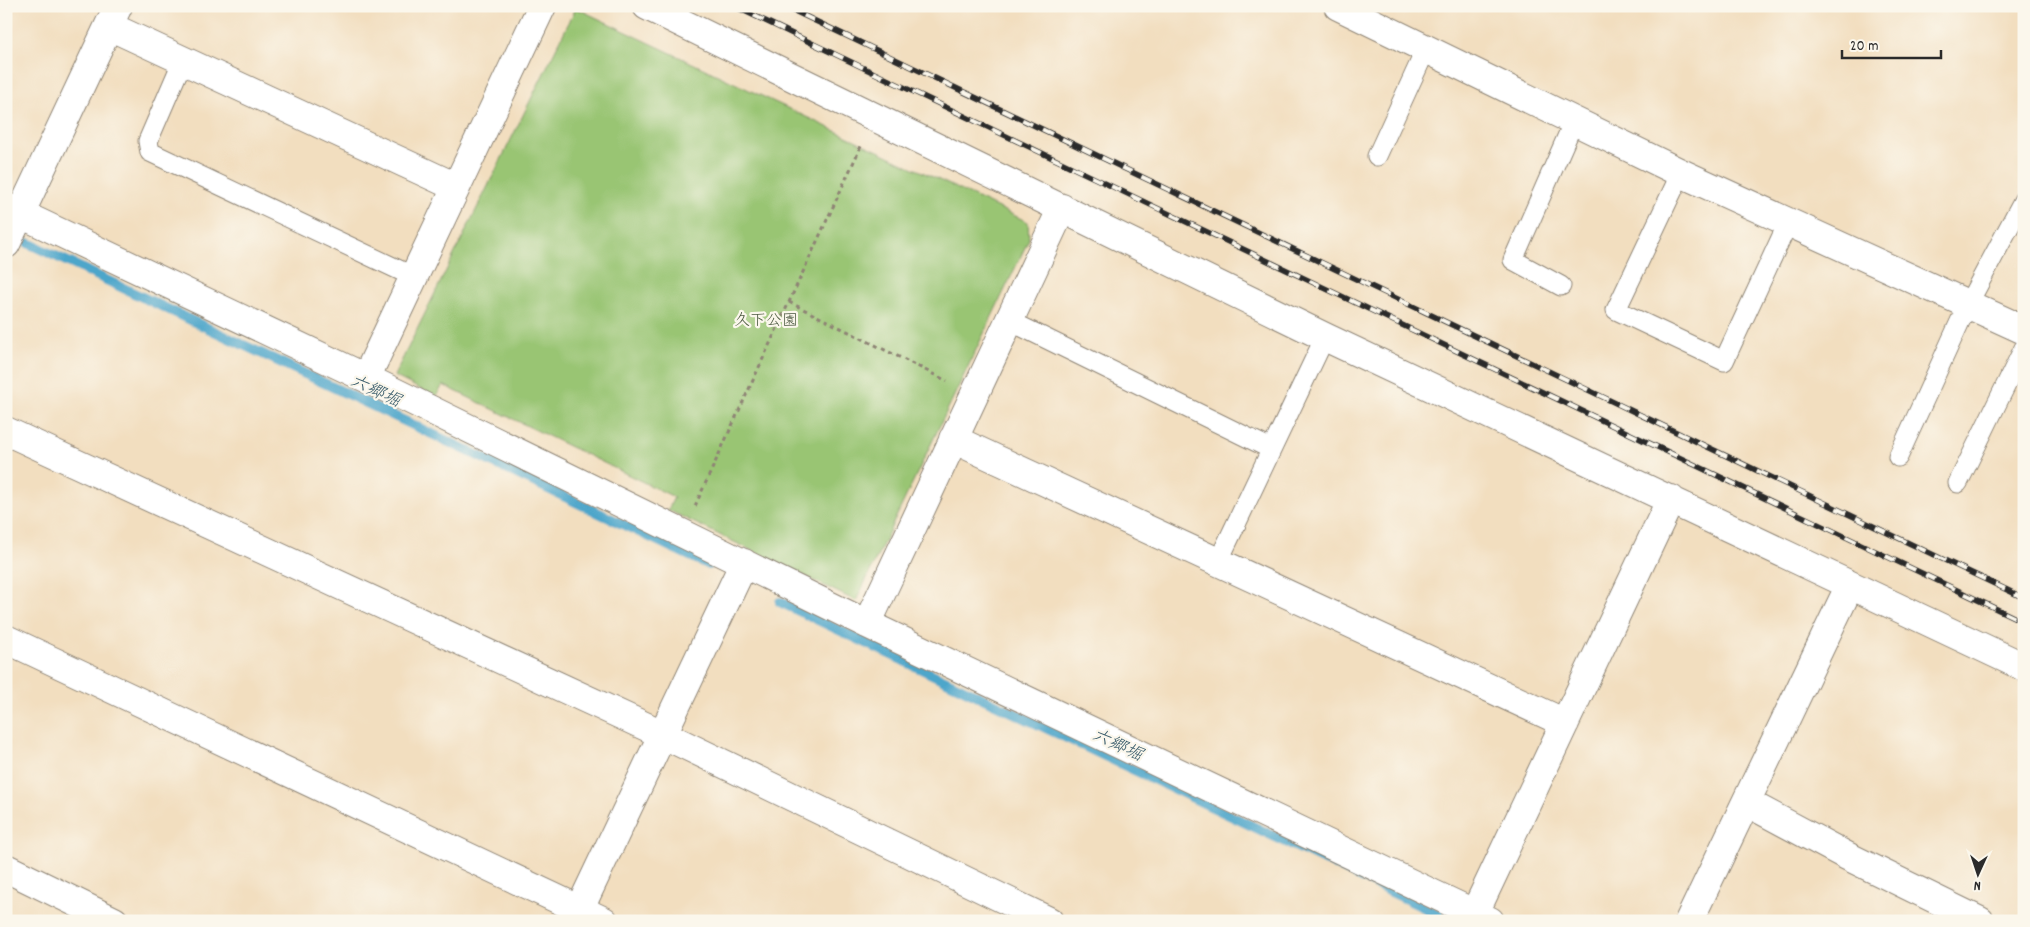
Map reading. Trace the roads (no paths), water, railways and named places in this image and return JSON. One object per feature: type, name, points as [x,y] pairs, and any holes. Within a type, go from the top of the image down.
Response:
[{"type":"street","points":[[366,378],[542,6]]},
{"type":"street","points":[[647,6],[1325,337],[2024,667]]},
{"type":"street","points":[[1338,6],[1681,173],[2024,330]]},
{"type":"street","points":[[6,244],[13,210],[114,16],[182,60],[456,187]]},
{"type":"street","points":[[867,624],[1062,208]]},
{"type":"street","points":[[13,210],[366,378],[867,624],[1478,918],[1565,723],[1671,499]]},
{"type":"street","points":[[6,431],[662,734],[1049,921]]},
{"type":"street","points":[[953,439],[1565,723]]},
{"type":"street","points":[[576,915],[744,563]]},
{"type":"street","points":[[1688,921],[1850,584]]},
{"type":"street","points":[[6,639],[576,915],[604,921]]},
{"type":"street","points":[[1746,802],[1847,856],[1980,921]]},
{"type":"street","points":[[6,868],[113,921]]},
{"type":"lane","points":[[1377,156],[1426,49]]},
{"type":"lane","points":[[182,60],[148,141],[150,152],[414,277]]},
{"type":"lane","points":[[1560,286],[1513,260],[1574,121]]},
{"type":"lane","points":[[1681,173],[1616,310],[1724,361],[1788,223]]},
{"type":"lane","points":[[1898,457],[1968,304],[2024,199]]},
{"type":"lane","points":[[1008,320],[1271,448]]},
{"type":"lane","points":[[1218,562],[1325,337]]},
{"type":"lane","points":[[1958,483],[2024,348]]},
{"type":"waterway","name":"六郷堀","points":[[28,243],[709,565]]},
{"type":"waterway","name":"六郷堀","points":[[780,602],[1442,916]]},
{"type":"railway","points":[[734,6],[2024,622]]},
{"type":"railway","points":[[784,6],[2024,598]]},
{"type":"park label","name":"久下公園","points":[[766,319]]}]
